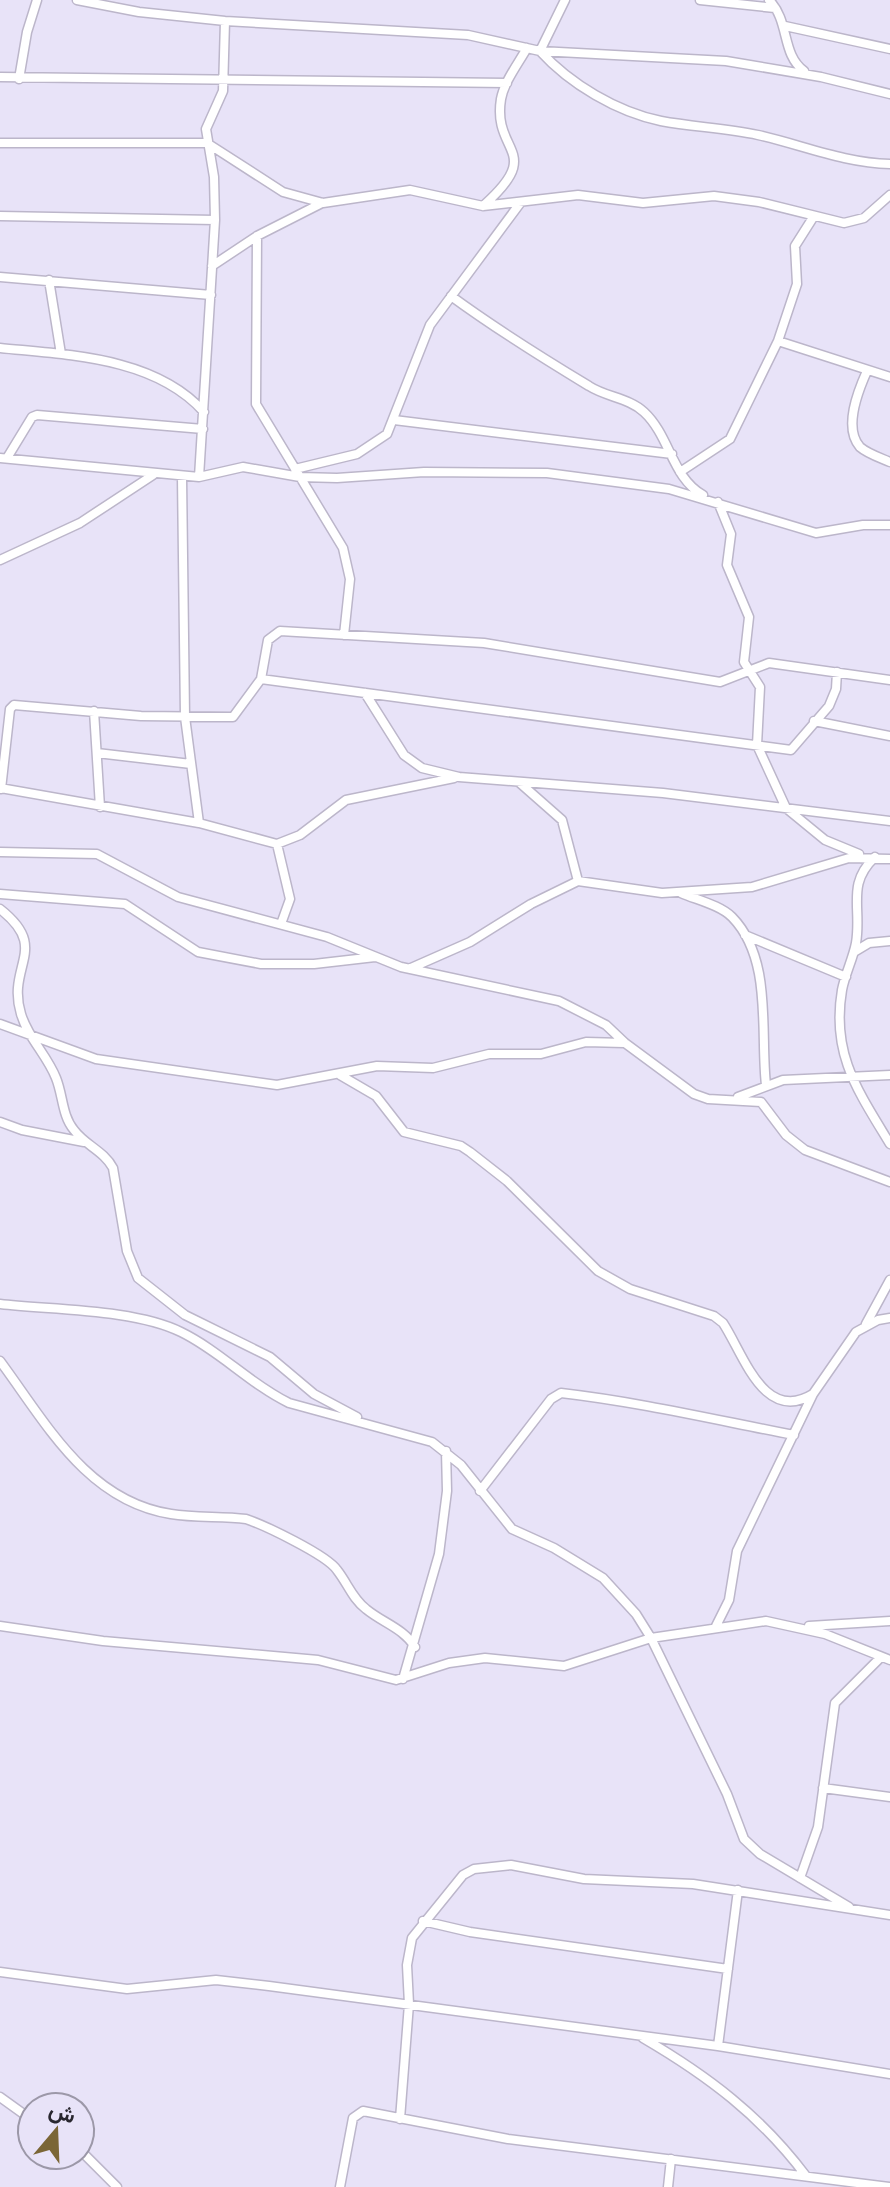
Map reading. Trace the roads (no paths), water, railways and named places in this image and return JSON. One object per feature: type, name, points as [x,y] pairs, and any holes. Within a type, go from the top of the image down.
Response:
[{"type":"street","points":[[19,79],[27,32],[37,0]]},
{"type":"street","points":[[77,0],[139,12],[225,21],[453,34],[540,51],[711,59],[808,74],[890,94]]},
{"type":"street","points":[[540,51],[565,0]]},
{"type":"street","points":[[700,0],[777,8]]},
{"type":"street","points":[[769,0],[777,8],[785,26],[790,56],[808,74]]},
{"type":"street","points":[[199,477],[215,220],[214,177],[206,129],[224,80],[225,21]]},
{"type":"street","points":[[785,26],[890,49]]},
{"type":"street","points":[[483,206],[514,172],[516,160],[501,117],[501,98],[527,48]]},
{"type":"street","points":[[540,51],[555,68],[580,85],[644,117],[738,131],[849,159],[890,164]]},
{"type":"street","points":[[0,77],[507,83]]},
{"type":"street","points":[[0,143],[207,143],[283,192],[323,203]]},
{"type":"street","points":[[212,266],[257,236],[323,203],[410,190],[483,206],[578,195],[643,203],[714,196],[759,202],[837,223],[864,218],[890,195]]},
{"type":"street","points":[[297,473],[357,454],[387,434],[424,337],[521,202]]},
{"type":"street","points":[[0,216],[215,220]]},
{"type":"street","points":[[680,472],[727,443],[778,341],[797,284],[795,246],[814,216]]},
{"type":"street","points":[[257,236],[256,404],[343,548],[350,579],[344,635]]},
{"type":"street","points":[[0,277],[211,295]]},
{"type":"street","points":[[49,280],[61,354]]},
{"type":"street","points":[[451,296],[515,343],[544,356],[593,388],[643,411],[657,426],[688,486],[717,502],[731,534],[727,565],[749,617],[743,655],[744,662],[752,670],[760,687],[757,745],[786,808],[825,840],[863,856],[890,859]]},
{"type":"street","points":[[778,341],[890,377]]},
{"type":"street","points":[[0,348],[119,364],[164,380],[188,394],[204,412]]},
{"type":"street","points":[[867,371],[856,396],[856,438],[865,451],[890,462]]},
{"type":"street","points":[[203,429],[37,415],[32,417],[3,458],[182,477],[199,477],[243,467],[297,473],[547,473],[669,489],[816,533],[863,525],[890,525]]},
{"type":"street","points":[[394,420],[672,454]]},
{"type":"street","points":[[0,560],[80,523],[154,474]]},
{"type":"street","points":[[182,477],[185,717],[199,823]]},
{"type":"street","points":[[459,777],[346,800],[300,835],[277,844],[199,823],[0,788],[10,709],[14,705],[185,717],[233,717],[261,679],[265,650],[274,634],[280,631],[484,643],[720,682],[769,663],[890,680]]},
{"type":"street","points":[[261,679],[796,749],[834,696],[837,672]]},
{"type":"street","points":[[365,693],[412,763],[459,777],[663,793],[890,821]]},
{"type":"street","points":[[94,711],[100,807]]},
{"type":"street","points":[[814,721],[890,736]]},
{"type":"street","points":[[97,753],[191,764]]},
{"type":"street","points":[[518,781],[562,820],[578,881]]},
{"type":"street","points":[[277,844],[290,899],[281,924]]},
{"type":"street","points":[[0,852],[97,854],[178,897],[281,924],[465,983],[559,1001],[595,1017],[694,1094],[708,1099],[761,1102],[786,1135],[805,1150],[890,1182]]},
{"type":"street","points":[[411,968],[470,942],[531,904],[578,881],[612,889],[678,892],[752,887],[863,856]]},
{"type":"street","points":[[875,857],[859,875],[853,953],[838,1031],[846,1065],[890,1144]]},
{"type":"street","points":[[678,892],[731,916],[745,935],[761,993],[766,1085]]},
{"type":"street","points":[[0,894],[125,904],[198,952],[261,964],[299,965],[375,956]]},
{"type":"street","points":[[0,909],[24,931],[26,943],[18,1002],[29,1034],[56,1077],[70,1126],[86,1143],[108,1158],[113,1168],[127,1251],[138,1278],[185,1315],[270,1357],[314,1394],[369,1423]]},
{"type":"street","points":[[745,935],[846,977]]},
{"type":"street","points":[[853,953],[869,943],[890,941]]},
{"type":"street","points":[[0,1024],[117,1063],[277,1085],[390,1064],[433,1068],[499,1053],[550,1053],[586,1042],[625,1043]]},
{"type":"street","points":[[340,1075],[376,1096],[404,1132],[461,1146],[470,1152],[507,1181],[598,1271],[630,1289],[682,1303],[723,1323],[762,1388],[772,1398],[782,1403],[795,1402],[813,1394]]},
{"type":"street","points":[[732,1099],[766,1085],[798,1079],[890,1075]]},
{"type":"street","points":[[0,1122],[33,1133],[86,1143]]},
{"type":"street","points":[[716,1626],[729,1600],[737,1551],[813,1394],[848,1341],[866,1325],[890,1280]]},
{"type":"street","points":[[0,1304],[112,1314],[181,1332],[271,1394],[308,1409],[422,1438],[446,1451],[512,1529],[554,1548],[603,1578],[636,1614],[651,1638],[727,1794],[744,1839],[760,1854],[849,1907]]},
{"type":"street","points":[[866,1325],[890,1318]]},
{"type":"street","points":[[0,1361],[72,1458],[98,1485],[151,1509],[246,1519],[260,1524],[336,1568],[352,1596],[364,1608],[392,1625],[415,1647]]},
{"type":"street","points":[[480,1491],[551,1399],[561,1393],[632,1402],[794,1435]]},
{"type":"street","points":[[403,1679],[415,1647],[445,1522],[446,1451]]},
{"type":"street","points":[[0,1626],[103,1641],[309,1659],[340,1664],[382,1679],[403,1679],[449,1663],[485,1658],[564,1666],[651,1638],[716,1626],[766,1621],[800,1626],[890,1621]]},
{"type":"street","points":[[800,1626],[886,1658],[835,1703],[818,1827],[800,1878]]},
{"type":"street","points":[[823,1788],[890,1797]]},
{"type":"street","points":[[400,2119],[409,2004],[407,1965],[412,1938],[463,1875],[489,1866],[536,1868],[584,1879],[693,1884],[890,1915]]},
{"type":"street","points":[[718,2046],[738,1890]]},
{"type":"street","points":[[423,1921],[470,1932],[728,1969]]},
{"type":"street","points":[[0,1972],[140,1990],[216,1980],[718,2046],[890,2074]]},
{"type":"street","points":[[640,2036],[724,2089],[758,2120],[806,2176]]},
{"type":"street","points":[[340,2187],[357,2113],[508,2139],[889,2187]]},
{"type":"street","points":[[668,2187],[671,2159]]},
{"type":"street","points":[[96,2166],[117,2187]]}]
